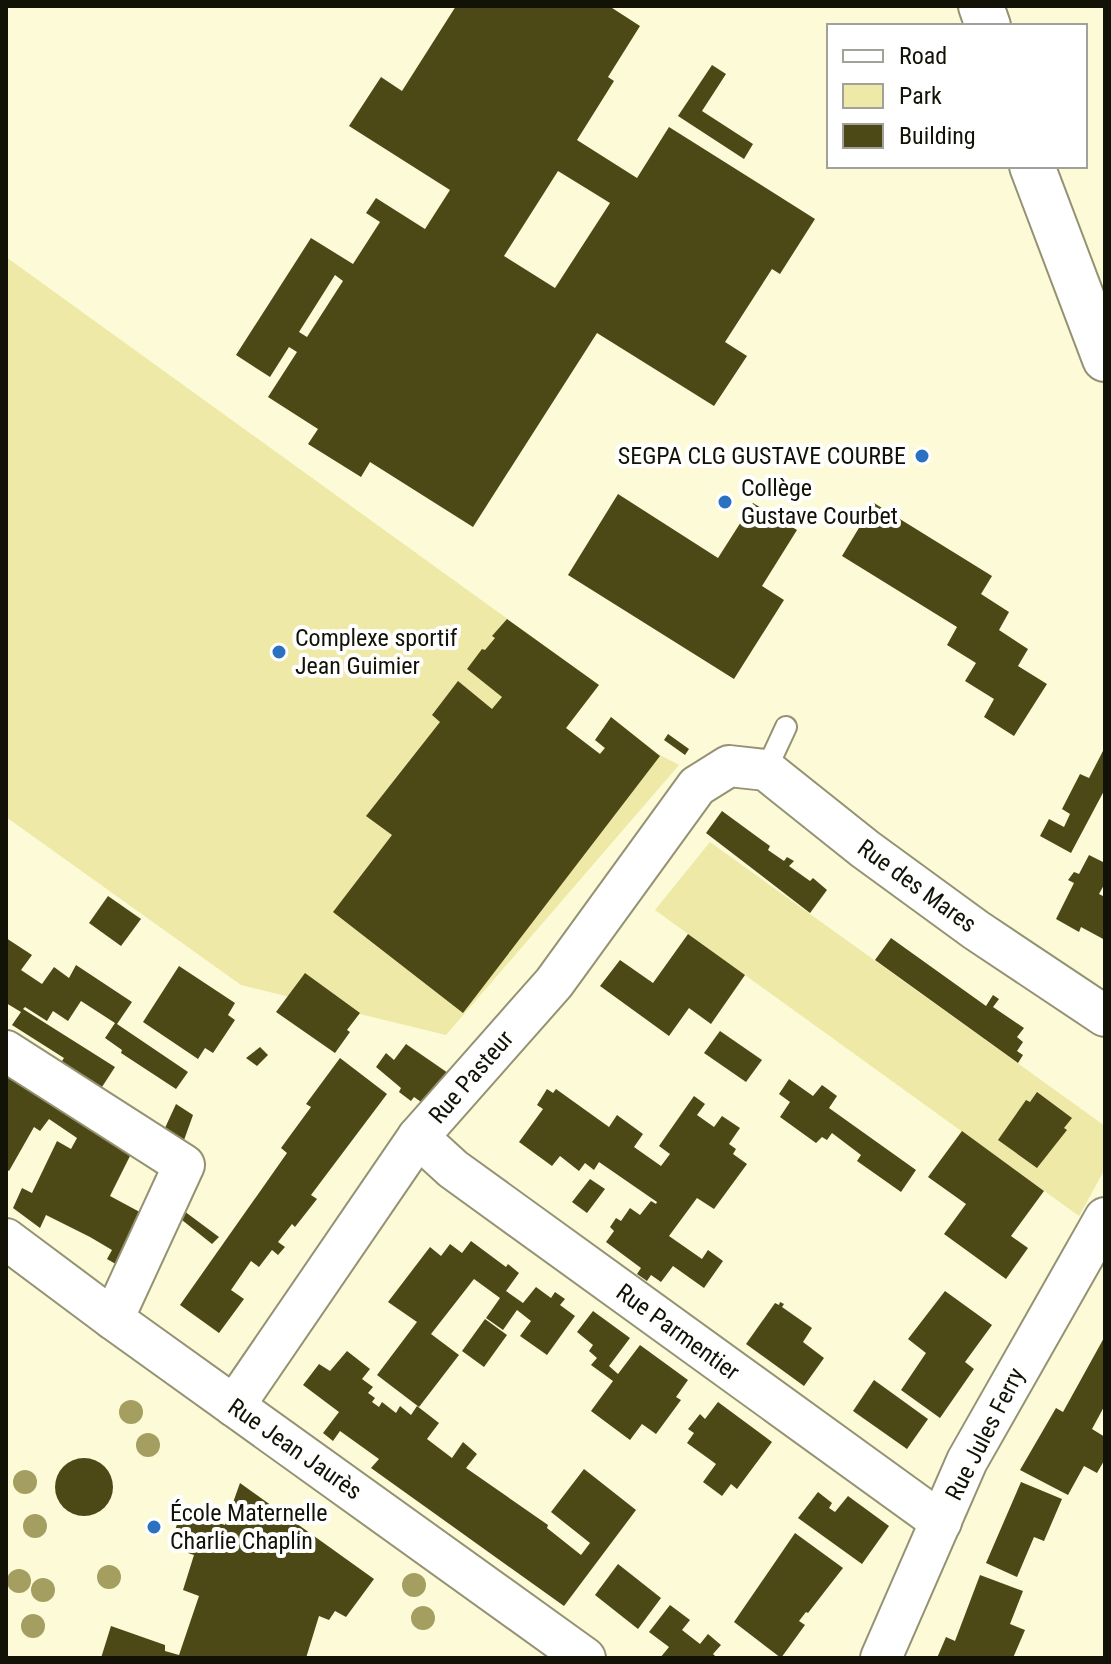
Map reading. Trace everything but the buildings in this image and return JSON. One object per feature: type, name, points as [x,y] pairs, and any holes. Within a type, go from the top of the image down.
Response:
[{"type":"street","points":[[1033,168],[1105,359]]},
{"type":"street","name":"Rue des Mares","points":[[748,768],[976,930],[1105,1016]]},
{"type":"street","name":"Rue Pasteur","points":[[234,1406],[418,1137],[554,983],[697,786],[748,768]]},
{"type":"street","points":[[6,1051],[184,1165],[113,1319]]},
{"type":"street","name":"Rue Parmentier","points":[[418,1137],[453,1169],[941,1522]]},
{"type":"street","name":"Rue Jules Ferry","points":[[881,1658],[967,1461],[1105,1218]]},
{"type":"street","name":"Rue Jean Jaurès","points":[[6,1239],[562,1650]]},
{"type":"lane","points":[[748,768],[786,727]]},
{"type":"green space","name":"Complexe sportif Jean Guimier","points":[[6,257],[599,685],[566,728],[599,754],[604,748],[595,740],[611,717],[658,754],[679,765],[446,1035],[241,985],[6,817]]},
{"type":"green space","points":[[710,842],[1105,1126],[1105,1169],[1079,1216],[655,910]]},
{"type":"place","name":"SEGPA CLG GUSTAVE COURBE","points":[[922,456]]},
{"type":"place","name":"Collège Gustave Courbet","points":[[725,502]]},
{"type":"place","name":"Complexe sportif Jean Guimier","points":[[279,652]]},
{"type":"place","name":"École Maternelle Charlie Chaplin","points":[[154,1527]]}]
